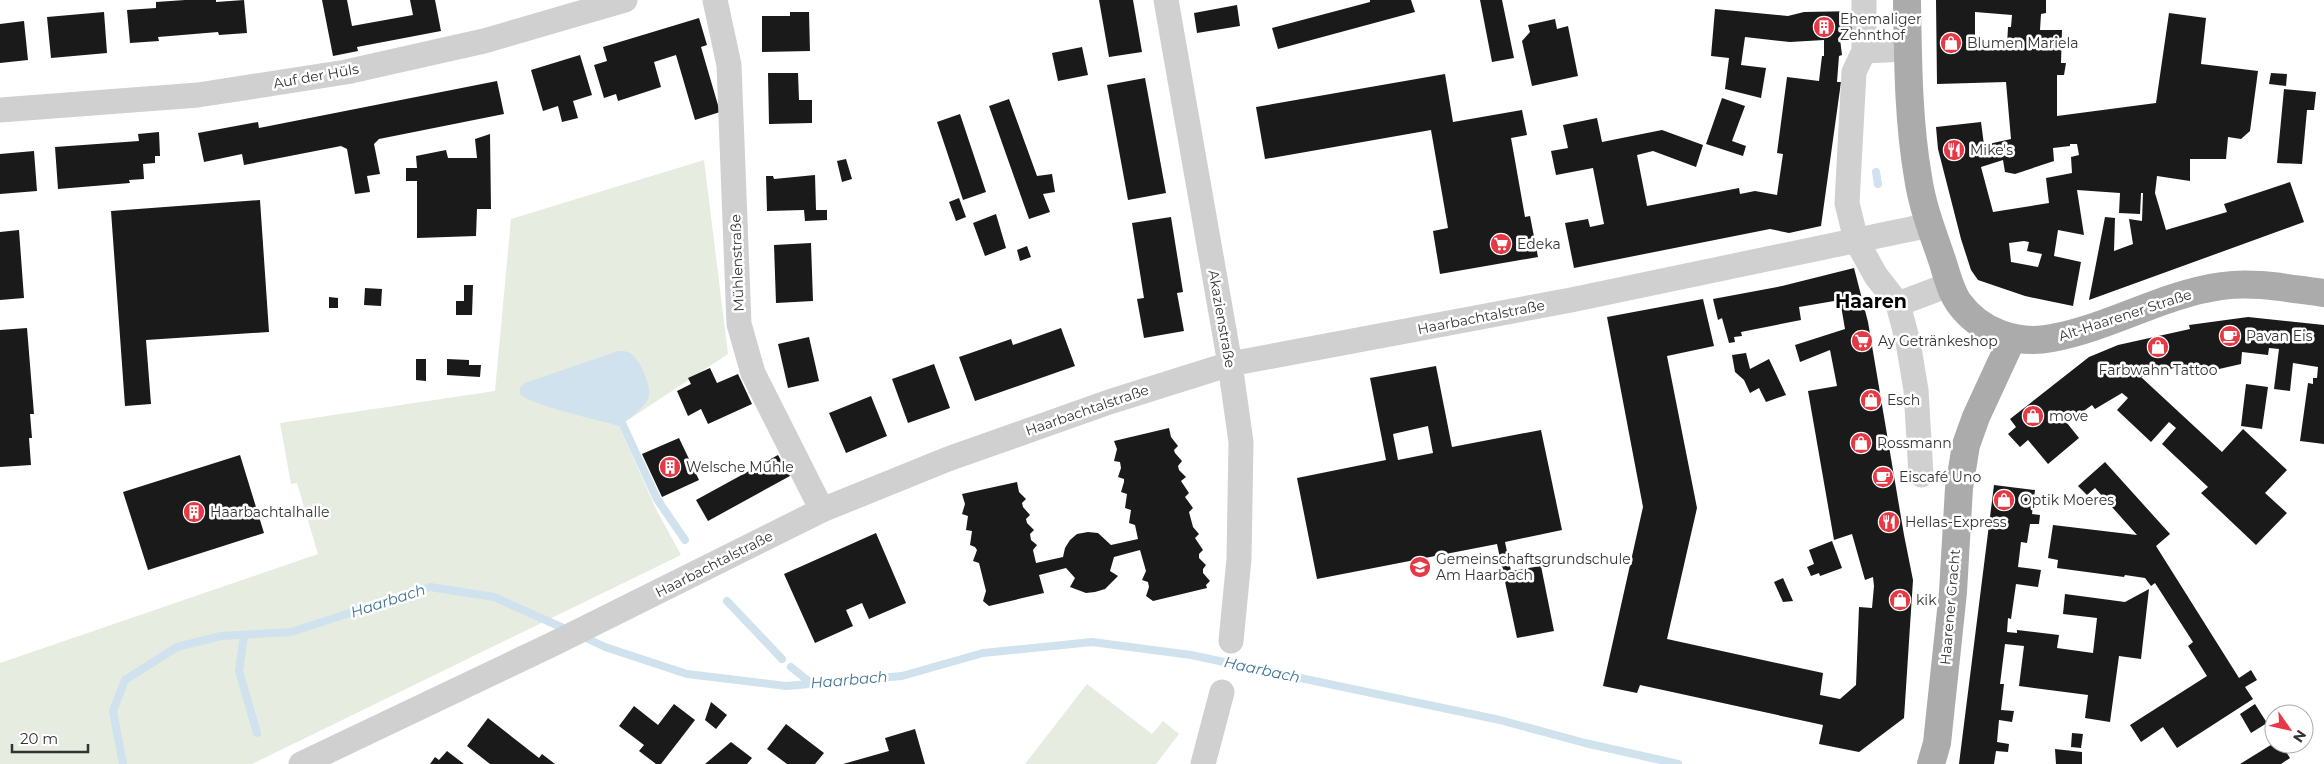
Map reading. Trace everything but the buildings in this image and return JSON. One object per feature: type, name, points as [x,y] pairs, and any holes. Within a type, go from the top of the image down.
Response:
[{"type":"main road","name":"Alt-Haarener Straße","points":[[1907,0],[1910,111],[1918,178],[1930,226],[1951,284],[1958,301],[1972,318],[1993,332],[2012,339],[2052,338],[2171,299],[2223,286],[2265,286],[2324,293]]},
{"type":"main road","name":"Haarener Gracht","points":[[1931,764],[1937,743],[1953,592],[1959,488],[1966,445],[1976,417],[2012,339]]},
{"type":"street","name":"Auf der Hüls","points":[[0,110],[198,96],[346,72],[484,41],[625,0]]},
{"type":"street","name":"Mühlenstraße","points":[[715,0],[729,65],[739,324],[753,373],[822,510]]},
{"type":"street","name":"Akazienstraße","points":[[1166,0],[1230,364],[1241,442],[1239,559],[1231,641]]},
{"type":"street","points":[[1864,0],[1864,51],[1854,72],[1847,202],[1856,240],[1876,276],[1898,304],[1908,342],[1916,390],[1921,475]]},
{"type":"street","points":[[1864,51],[1908,49]]},
{"type":"street","name":"Haarbachtalstraße","points":[[301,764],[553,644],[822,510],[948,459],[1109,402],[1230,364],[1581,298],[1930,226]]},
{"type":"street","points":[[1898,304],[1951,284]]},
{"type":"street","points":[[1203,764],[1222,692]]},
{"type":"shaded area","points":[[704,160],[728,354],[619,426],[657,511],[681,555],[252,764],[0,764],[0,663],[318,554],[297,483],[291,484],[280,423],[495,391],[511,219]]},
{"type":"shaded area","points":[[1087,684],[1152,734],[1163,721],[1179,734],[1156,764],[1025,764]]},
{"type":"water","points":[[618,351],[626,351],[634,356],[645,374],[649,388],[648,399],[643,406],[619,426],[537,403],[520,394],[520,388],[525,383]]},
{"type":"waterway","name":"Haarbach","points":[[1876,172],[1878,184]]},
{"type":"waterway","points":[[622,423],[657,499],[685,540]]},
{"type":"waterway","name":"Haarbach","points":[[123,764],[113,711],[125,680],[177,647],[221,636],[291,632],[430,587],[494,597],[570,631]]},
{"type":"waterway","points":[[727,601],[782,659]]},
{"type":"waterway","points":[[244,635],[239,671],[257,733]]},
{"type":"waterway","name":"Haarbach","points":[[582,636],[605,647],[687,674],[786,686],[902,676],[983,653],[1092,642],[1191,655],[1500,720],[1585,743],[1678,764]]},
{"type":"waterway","points":[[791,667],[812,684]]},
{"type":"place","name":"Ehemaliger Zehnthof","points":[[1824,27]]},
{"type":"place","name":"Blumen Mariela","points":[[1951,43]]},
{"type":"place","name":"Mike's","points":[[1954,150]]},
{"type":"place","name":"Edeka","points":[[1501,244]]},
{"type":"place","name":"Pavan Eis","points":[[2230,336]]},
{"type":"place","name":"Ay Getränkeshop","points":[[1862,341]]},
{"type":"place","name":"Farbwahn Tattoo","points":[[2158,347]]},
{"type":"place","name":"Esch","points":[[1871,400]]},
{"type":"place","name":"move","points":[[2033,416]]},
{"type":"place","name":"Rossmann","points":[[1861,443]]},
{"type":"place","name":"Welsche Mühle","points":[[670,467]]},
{"type":"place","name":"Eiscafé Uno","points":[[1883,477]]},
{"type":"place","name":"Optik Moeres","points":[[2004,500]]},
{"type":"place","name":"Haarbachtalhalle","points":[[194,512]]},
{"type":"place","name":"Hellas-Express","points":[[1889,522]]},
{"type":"place","name":"Gemeinschaftsgrundschule Am Haarbach","points":[[1420,567]]},
{"type":"place","name":"kik","points":[[1900,600]]},
{"type":"district","name":"Haaren","points":[[1871,301]]}]
